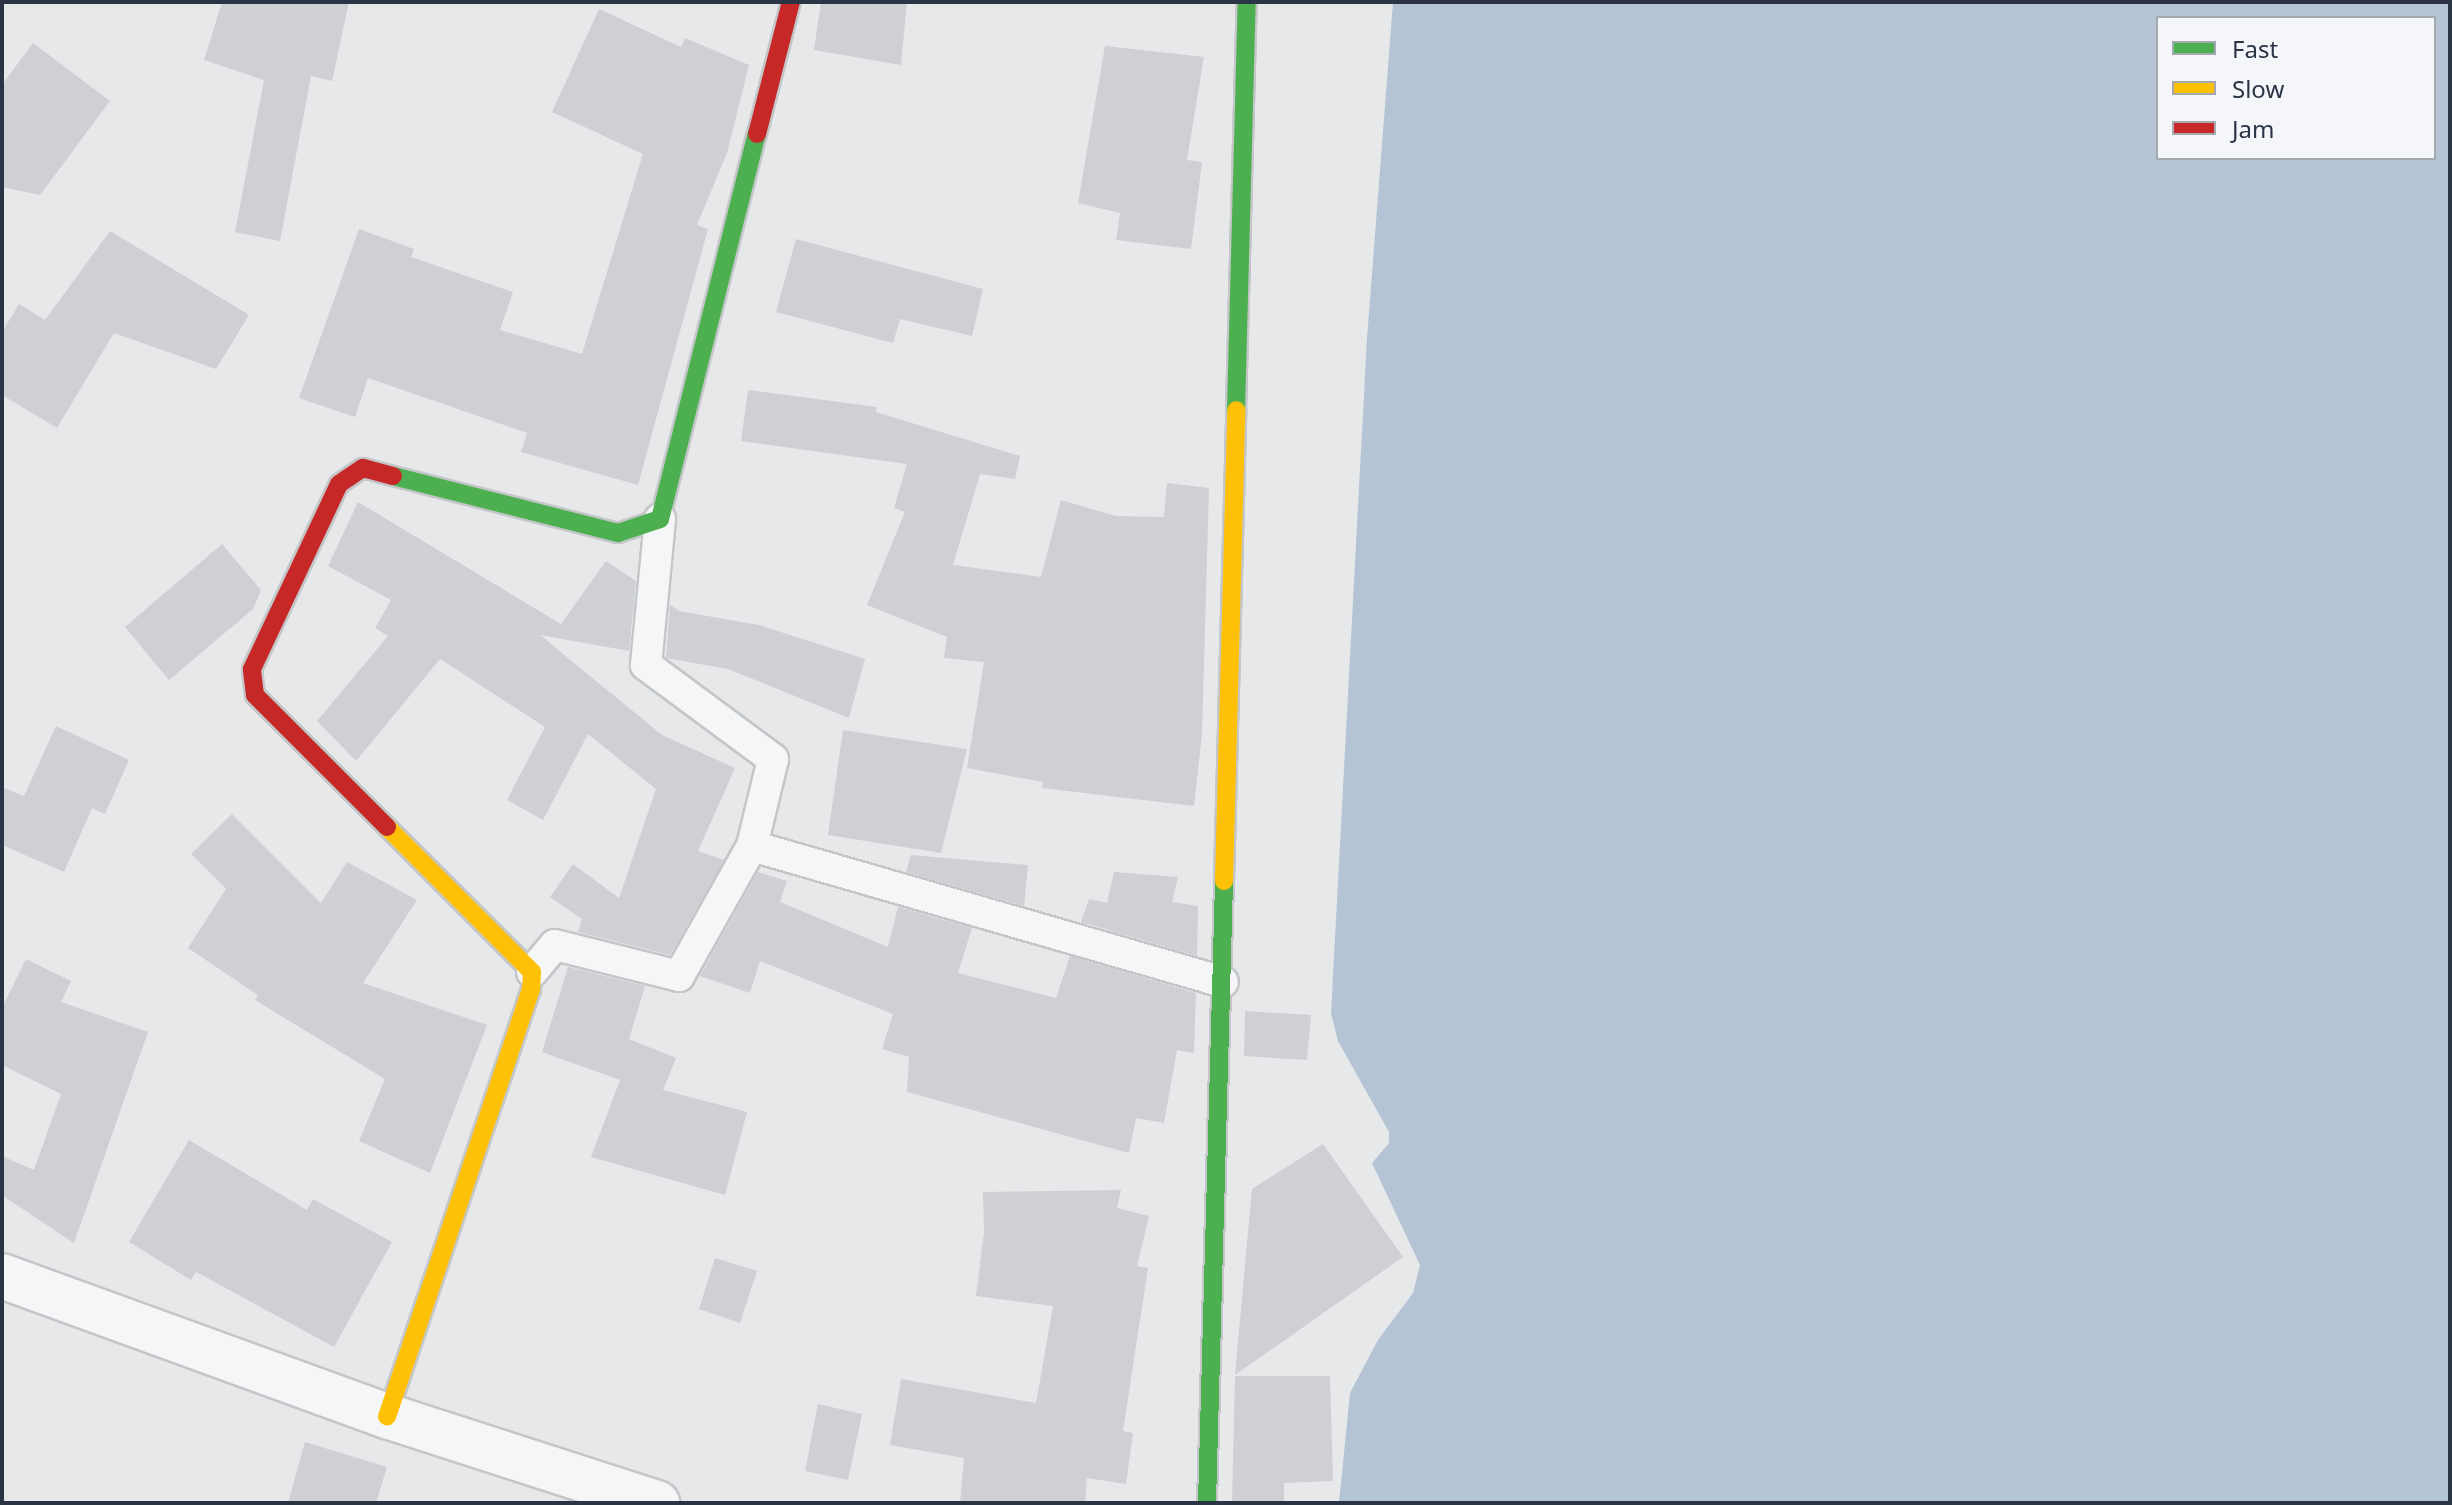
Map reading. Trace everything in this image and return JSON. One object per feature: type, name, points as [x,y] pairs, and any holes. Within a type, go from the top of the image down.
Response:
[{"type":"street","points":[[1207,1503],[1247,2]]},
{"type":"street","points":[[387,1416],[531,989],[532,972],[255,695],[252,669],[339,484],[363,468],[618,533],[660,519],[782,4]]},
{"type":"street","points":[[2,1276],[387,1416],[657,1503]]},
{"type":"lane","points":[[532,972],[555,945],[679,976],[752,846],[773,759],[646,665],[660,519]]},
{"type":"lane","points":[[752,846],[1223,982]]},
{"type":"water","points":[[1393,2],[2450,2],[2450,1503],[1339,1503],[1350,1393],[1378,1340],[1413,1293],[1420,1265],[1372,1163],[1389,1143],[1389,1132],[1338,1041],[1331,1013],[1367,338]]},
{"type":"building","points":[[222,2],[349,2],[332,81],[311,76],[280,241],[235,232],[264,80],[204,60]]},
{"type":"building","points":[[821,2],[907,2],[901,65],[814,50]]},
{"type":"building","points":[[599,9],[681,47],[685,38],[749,65],[727,153],[697,225],[708,229],[638,485],[521,452],[527,433],[368,378],[355,417],[299,398],[359,229],[414,249],[411,257],[513,292],[500,330],[582,354],[643,154],[552,112]]},
{"type":"building","points":[[33,43],[110,101],[40,195],[2,187],[2,85]]},
{"type":"building","points":[[1105,46],[1204,57],[1187,160],[1202,162],[1191,249],[1116,240],[1120,213],[1078,203]]},
{"type":"building","points":[[110,231],[249,315],[216,369],[114,333],[57,428],[2,395],[2,332],[19,304],[45,320]]},
{"type":"building","points":[[796,239],[983,289],[972,336],[900,319],[893,343],[776,312]]},
{"type":"building","points":[[748,390],[877,407],[876,412],[1020,456],[1015,479],[980,474],[953,565],[1041,577],[1061,500],[1116,516],[1164,517],[1167,483],[1209,488],[1202,734],[1194,806],[1042,788],[1043,782],[967,768],[984,662],[944,658],[947,637],[867,605],[905,512],[894,508],[907,464],[741,441]]},
{"type":"building","points":[[358,502],[561,624],[606,561],[636,581],[629,651],[540,635],[662,735],[735,768],[698,851],[724,860],[670,955],[578,932],[582,919],[550,897],[573,864],[619,898],[656,789],[588,734],[543,820],[507,800],[545,727],[440,659],[356,761],[317,721],[388,636],[375,628],[391,600],[328,566]]},
{"type":"building","points":[[222,544],[261,590],[253,609],[169,680],[125,627]]},
{"type":"building","points":[[670,605],[679,611],[759,625],[865,659],[849,718],[728,669],[666,658]]},
{"type":"building","points":[[56,726],[129,760],[105,814],[92,808],[64,872],[2,845],[2,787],[24,796]]},
{"type":"building","points":[[843,730],[967,749],[941,853],[828,835]]},
{"type":"building","points":[[232,814],[321,903],[347,862],[417,900],[363,983],[487,1025],[430,1173],[359,1141],[385,1079],[255,1000],[258,995],[188,948],[226,889],[191,854]]},
{"type":"building","points":[[911,855],[1028,865],[1024,906],[906,872]]},
{"type":"building","points":[[758,872],[787,881],[780,902],[888,947],[898,907],[972,928],[958,973],[1056,998],[1070,956],[1196,993],[1194,1053],[1177,1050],[1164,1123],[1136,1118],[1129,1153],[907,1092],[909,1057],[882,1049],[893,1014],[760,961],[750,993],[700,976]]},
{"type":"building","points":[[1114,872],[1178,877],[1172,902],[1198,906],[1197,956],[1081,922],[1089,899],[1107,903]]},
{"type":"building","points":[[26,959],[71,981],[61,1002],[148,1032],[74,1243],[2,1195],[2,1156],[34,1170],[61,1094],[2,1065],[2,1008]]},
{"type":"building","points":[[568,967],[645,986],[629,1039],[676,1058],[663,1090],[747,1112],[725,1195],[591,1157],[620,1080],[542,1052]]},
{"type":"building","points":[[1245,1011],[1311,1015],[1307,1060],[1244,1056]]},
{"type":"building","points":[[189,1140],[307,1210],[313,1199],[392,1242],[334,1347],[196,1272],[191,1280],[129,1242]]},
{"type":"building","points":[[1323,1144],[1403,1257],[1235,1375],[1252,1189]]},
{"type":"building","points":[[1121,1190],[1117,1208],[1149,1216],[1137,1266],[1148,1268],[1123,1431],[1133,1433],[1126,1484],[1087,1478],[1085,1503],[960,1503],[964,1458],[890,1445],[901,1379],[1036,1403],[1053,1306],[976,1296],[984,1232],[983,1192]]},
{"type":"building","points":[[715,1258],[757,1271],[740,1323],[699,1309]]},
{"type":"building","points":[[1235,1376],[1330,1376],[1333,1481],[1284,1483],[1284,1503],[1232,1503]]},
{"type":"building","points":[[818,1404],[862,1414],[848,1480],[805,1471]]},
{"type":"building","points":[[305,1442],[387,1467],[376,1503],[288,1503]]},
{"type":"traffic: fast","points":[[1236,410],[1247,2]]},
{"type":"traffic: fast","points":[[393,476],[618,533],[660,519],[757,134]]},
{"type":"traffic: fast","points":[[1207,1503],[1224,881]]},
{"type":"traffic: slow","points":[[1224,881],[1236,410]]},
{"type":"traffic: slow","points":[[387,827],[532,972],[531,989],[387,1416]]},
{"type":"traffic: jam","points":[[757,134],[791,2]]},
{"type":"traffic: jam","points":[[387,827],[255,695],[252,669],[339,484],[363,468],[393,476]]}]
